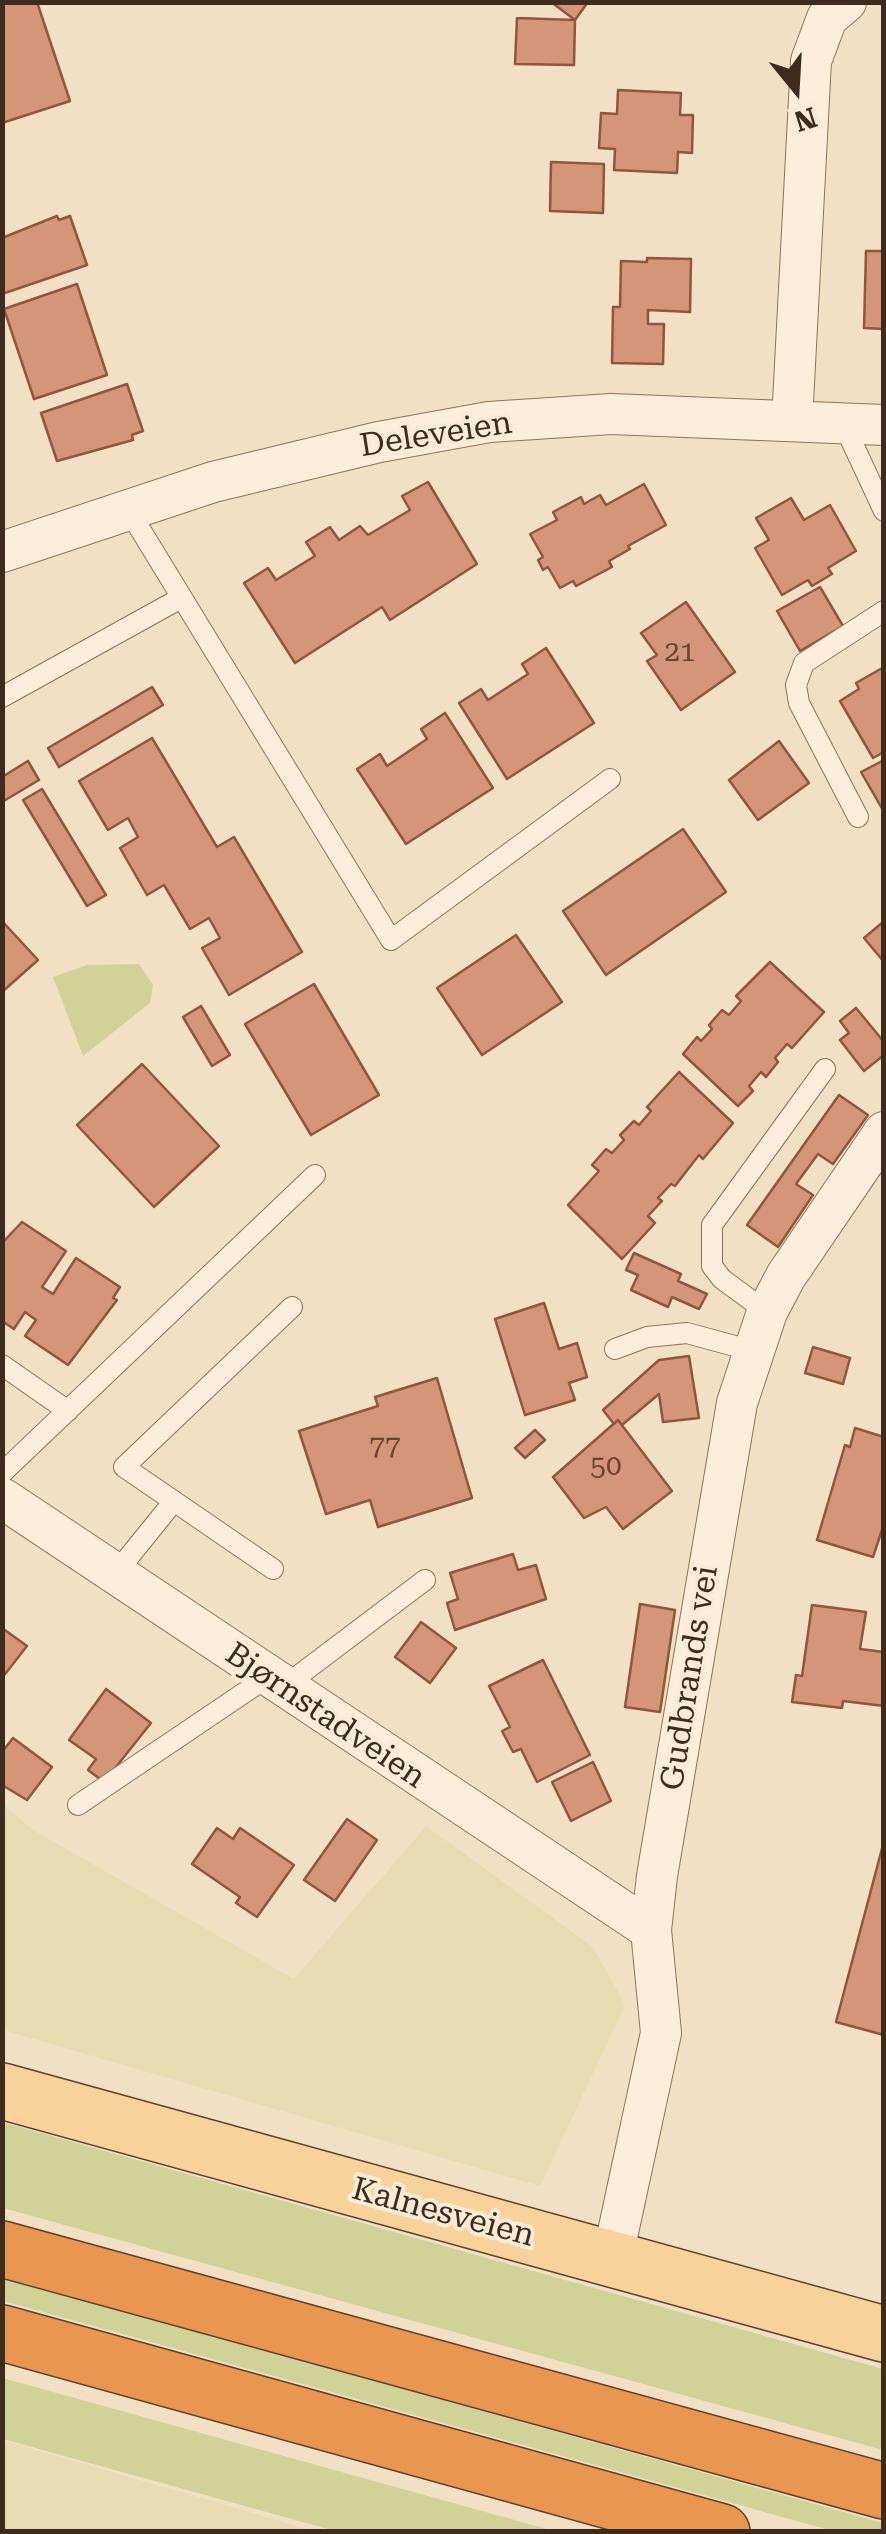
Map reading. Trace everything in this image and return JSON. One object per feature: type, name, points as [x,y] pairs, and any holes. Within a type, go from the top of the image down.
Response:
[{"type":"highway","points":[[2,2249],[884,2492]]},
{"type":"highway","points":[[2,2334],[722,2532]]},
{"type":"main road","name":"Kalnesveien","points":[[2,2091],[884,2334]]},
{"type":"street","points":[[792,421],[811,61],[828,18],[846,2]]},
{"type":"street","name":"Deleveien","points":[[2,552],[213,482],[379,442],[489,422],[611,414],[884,425]]},
{"type":"street","name":"Gudbrands vei","points":[[612,2260],[661,2033],[651,1930],[737,1404],[767,1312],[842,1187],[884,1132]]},
{"type":"street","name":"Bjørnstadveien","points":[[2,1498],[274,1683],[651,1930]]},
{"type":"lane","points":[[843,423],[884,511]]},
{"type":"lane","points":[[129,512],[391,940],[610,779]]},
{"type":"lane","points":[[2,697],[182,598]]},
{"type":"lane","points":[[858,817],[799,703],[796,685],[804,663],[884,611]]},
{"type":"lane","points":[[767,1312],[722,1279],[712,1266],[712,1225],[824,1068]]},
{"type":"lane","points":[[2,1474],[315,1176]]},
{"type":"lane","points":[[273,1569],[124,1467],[292,1308]]},
{"type":"lane","points":[[615,1349],[647,1337],[687,1333],[753,1351]]},
{"type":"lane","points":[[2,1365],[68,1410]]},
{"type":"lane","points":[[115,1574],[174,1501]]},
{"type":"lane","points":[[78,1805],[274,1683],[425,1580]]},
{"type":"shaded area","points":[[3,1804],[33,1830],[294,1979],[426,1826],[593,1947],[625,2005],[540,2186],[3,2030]]},
{"type":"shaded area","points":[[2,2440],[260,2515],[312,2531],[3,2531]]},
{"type":"green space","points":[[139,964],[153,985],[150,1003],[83,1056],[53,977],[87,965]]},
{"type":"green space","points":[[2,2122],[883,2369],[883,2450],[3,2208]]},
{"type":"green space","points":[[2,2277],[883,2523],[883,2531],[833,2531],[3,2301]]},
{"type":"green space","points":[[3,2378],[554,2531],[335,2531],[3,2439]]},
{"type":"building","points":[[2,2],[37,2],[70,101],[2,123]]},
{"type":"building","points":[[551,2],[588,2],[575,20]]},
{"type":"building","points":[[517,18],[575,20],[574,65],[515,64]]},
{"type":"building","points":[[618,90],[681,93],[680,115],[693,115],[692,153],[678,152],[677,173],[614,170],[615,149],[599,148],[601,113],[617,114]]},
{"type":"building","points":[[551,162],[604,164],[603,213],[550,211]]},
{"type":"building","points":[[57,216],[59,220],[70,216],[87,265],[2,294],[2,238]]},
{"type":"building","points":[[866,251],[884,251],[884,329],[864,328]]},
{"type":"building","points":[[647,258],[691,259],[690,312],[648,310],[648,324],[664,324],[663,364],[612,363],[613,307],[620,307],[621,261],[647,262]]},
{"type":"building","points":[[77,284],[107,375],[34,399],[4,309]]},
{"type":"building","points":[[127,384],[143,431],[132,435],[133,440],[57,461],[41,413]]},
{"type":"building","points":[[428,482],[477,564],[390,620],[382,607],[295,663],[244,583],[268,568],[276,580],[315,556],[306,542],[330,527],[339,540],[360,526],[368,535],[410,510],[402,496]]},
{"type":"building","points":[[644,484],[666,525],[628,546],[630,549],[609,561],[612,567],[576,586],[573,581],[560,588],[548,567],[543,570],[538,560],[543,557],[530,534],[557,520],[553,512],[581,497],[584,504],[600,495],[606,505]]},
{"type":"building","points":[[791,498],[804,520],[830,505],[856,551],[828,568],[832,574],[812,586],[808,580],[782,595],[755,548],[769,540],[756,518]]},
{"type":"building","points":[[820,587],[843,626],[800,651],[777,611]]},
{"type":"building","points":[[686,602],[735,672],[681,710],[647,661],[657,655],[641,633]]},
{"type":"building","points":[[546,648],[594,723],[507,779],[459,703],[481,689],[488,700],[528,674],[522,664]]},
{"type":"building","points":[[884,667],[884,752],[873,758],[840,701],[859,689],[856,683]]},
{"type":"building","points":[[152,687],[163,705],[59,767],[48,748]]},
{"type":"building","points":[[445,713],[493,788],[406,844],[357,769],[380,754],[387,766],[427,739],[421,729]]},
{"type":"building","points":[[152,738],[217,847],[234,837],[302,952],[229,995],[202,948],[220,938],[209,918],[190,929],[164,885],[147,895],[120,848],[138,837],[128,818],[108,830],[79,781]]},
{"type":"building","points":[[779,741],[809,783],[758,820],[729,780]]},
{"type":"building","points":[[884,760],[884,812],[861,772]]},
{"type":"building","points":[[28,761],[39,780],[2,802],[2,777]]},
{"type":"building","points":[[42,789],[106,895],[87,906],[23,800]]},
{"type":"building","points":[[683,829],[726,892],[606,975],[563,911]]},
{"type":"building","points":[[884,915],[884,962],[864,938],[883,922]]},
{"type":"building","points":[[2,921],[38,960],[2,992]]},
{"type":"building","points":[[516,935],[562,1002],[482,1055],[437,988]]},
{"type":"building","points":[[770,962],[824,1012],[792,1048],[787,1044],[766,1077],[761,1072],[749,1086],[753,1091],[738,1106],[683,1054],[697,1037],[701,1041],[712,1029],[709,1025],[722,1010],[729,1015],[741,1001],[736,996]]},
{"type":"building","points":[[314,984],[379,1095],[311,1135],[245,1024]]},
{"type":"building","points":[[201,1006],[230,1055],[212,1066],[183,1017]]},
{"type":"building","points":[[856,1008],[884,1042],[884,1055],[864,1071],[840,1040],[849,1033],[840,1021]]},
{"type":"building","points":[[142,1064],[219,1146],[154,1207],[77,1125]]},
{"type":"building","points":[[679,1072],[733,1123],[703,1159],[699,1155],[675,1186],[671,1184],[658,1198],[662,1201],[648,1216],[655,1223],[622,1259],[568,1205],[599,1171],[592,1165],[606,1149],[612,1153],[624,1140],[620,1135],[634,1121],[639,1125],[651,1111],[647,1107]]},
{"type":"building","points":[[839,1095],[868,1115],[833,1164],[818,1154],[796,1184],[813,1195],[778,1247],[747,1225]]},
{"type":"building","points":[[22,1222],[66,1251],[42,1287],[53,1294],[76,1258],[120,1287],[113,1298],[117,1300],[68,1365],[25,1336],[36,1320],[25,1312],[14,1329],[2,1321],[2,1243]]},
{"type":"building","points":[[634,1253],[681,1274],[678,1281],[707,1294],[699,1309],[672,1297],[668,1307],[631,1290],[638,1275],[626,1270]]},
{"type":"building","points":[[544,1303],[559,1349],[577,1343],[587,1377],[569,1383],[575,1400],[525,1415],[495,1319]]},
{"type":"building","points":[[813,1347],[850,1358],[843,1384],[805,1373]]},
{"type":"building","points":[[689,1356],[699,1418],[663,1422],[659,1394],[622,1425],[618,1420],[614,1424],[603,1410],[659,1360]]},
{"type":"building","points":[[437,1378],[472,1498],[378,1527],[370,1500],[326,1514],[299,1431],[378,1406],[375,1397]]},
{"type":"building","points":[[618,1420],[672,1491],[623,1529],[606,1507],[584,1518],[553,1477]]},
{"type":"building","points":[[855,1428],[884,1437],[884,1524],[873,1557],[817,1540],[845,1445],[850,1447]]},
{"type":"building","points":[[535,1430],[545,1440],[525,1458],[515,1448]]},
{"type":"building","points":[[513,1554],[518,1570],[536,1565],[546,1599],[455,1630],[447,1603],[458,1599],[450,1573]]},
{"type":"building","points":[[640,1604],[675,1610],[660,1712],[625,1707]]},
{"type":"building","points":[[812,1605],[866,1612],[860,1649],[884,1652],[884,1706],[843,1701],[842,1708],[792,1702],[796,1675],[802,1676]]},
{"type":"building","points":[[421,1622],[456,1648],[430,1683],[395,1657]]},
{"type":"building","points":[[2,1628],[27,1646],[2,1678]]},
{"type":"building","points":[[543,1660],[590,1755],[537,1782],[521,1749],[513,1752],[502,1731],[510,1727],[489,1686]]},
{"type":"building","points":[[106,1689],[151,1723],[104,1782],[88,1770],[96,1759],[69,1740]]},
{"type":"building","points":[[13,1738],[52,1767],[27,1800],[2,1785],[2,1752]]},
{"type":"building","points":[[593,1762],[611,1801],[571,1821],[552,1782]]},
{"type":"building","points":[[347,1819],[377,1840],[335,1901],[304,1880]]},
{"type":"building","points":[[217,1828],[233,1839],[240,1828],[294,1865],[257,1917],[236,1903],[240,1897],[192,1864]]},
{"type":"building","points":[[884,1841],[884,2035],[836,2022]]}]
